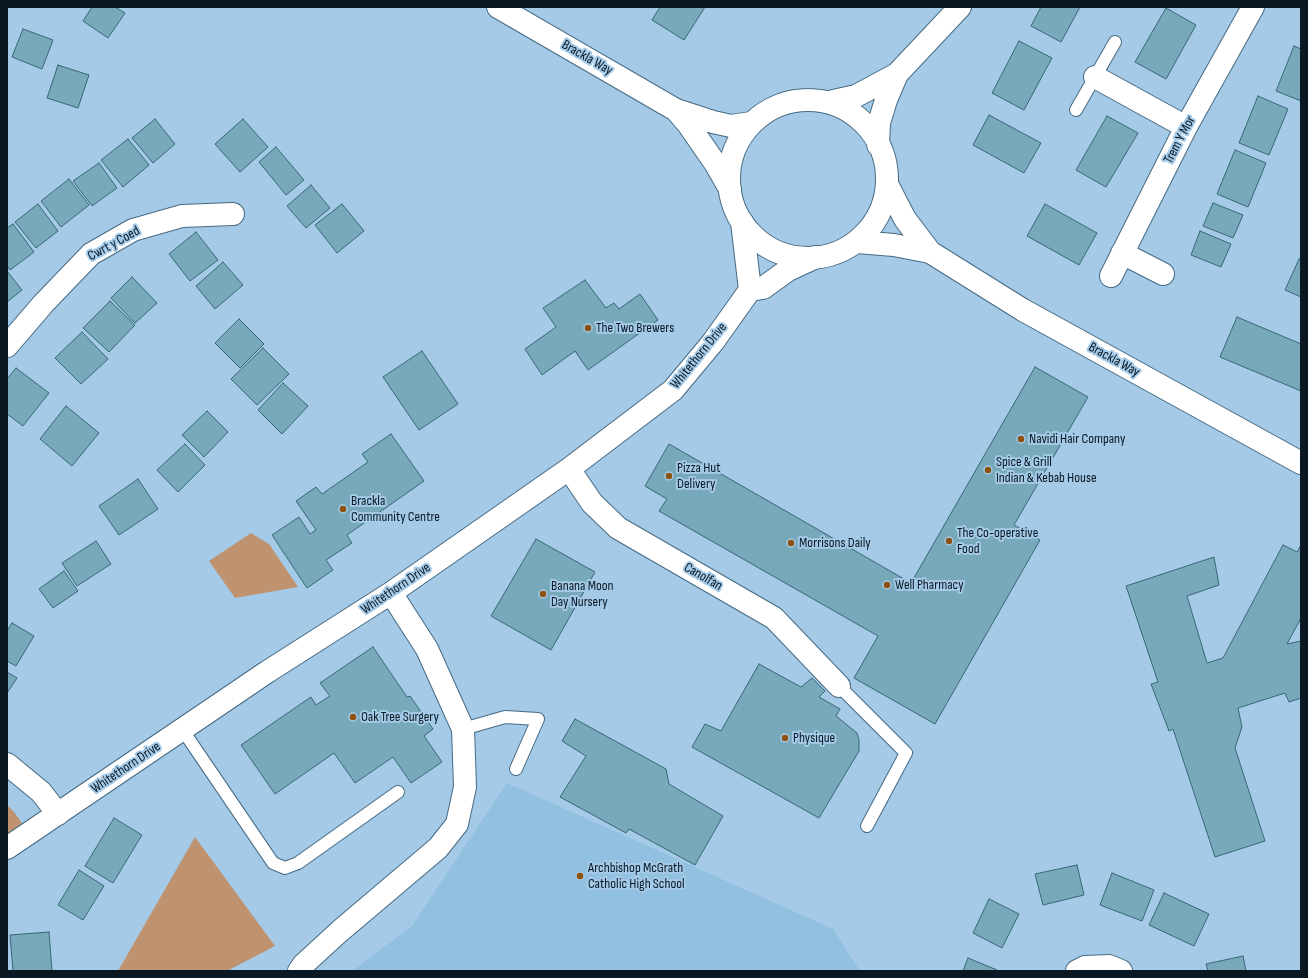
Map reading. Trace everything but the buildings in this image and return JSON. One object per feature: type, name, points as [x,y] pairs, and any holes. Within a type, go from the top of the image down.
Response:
[{"type":"street","name":"Brackla Way","points":[[498,7],[676,110],[731,126],[751,123]]},
{"type":"street","points":[[829,102],[855,115],[873,134],[885,160],[888,184],[877,218],[857,242],[829,256],[800,259],[767,248],[746,230],[732,206],[728,177],[735,146],[751,123],[775,106],[804,100],[829,102],[856,96],[897,74],[960,7]]},
{"type":"street","name":"Trem Y Mor","points":[[1110,276],[1186,127],[1253,7]]},
{"type":"street","points":[[878,145],[879,123],[886,100],[897,74]]},
{"type":"street","points":[[1095,77],[1186,127]]},
{"type":"street","name":"Brackla Way","points":[[676,110],[688,124],[715,163],[730,189]]},
{"type":"street","name":"Brackla Way","points":[[888,184],[905,219],[930,252]]},
{"type":"street","name":"Cwrt y Coed","points":[[7,346],[42,304],[91,254],[133,230],[182,216],[234,214]]},
{"type":"street","points":[[742,222],[750,290],[763,288],[788,270],[816,257]]},
{"type":"street","name":"Brackla Way","points":[[857,242],[894,245],[930,252],[1024,310],[1301,463]]},
{"type":"street","points":[[1122,253],[1163,274]]},
{"type":"street","name":"Whitethorn Drive","points":[[7,848],[267,672],[391,593],[569,469],[673,390],[713,342],[750,290]]},
{"type":"street","name":"Canolfan","points":[[569,469],[592,502],[618,528],[774,618],[839,686]]},
{"type":"street","points":[[299,971],[304,964],[340,931],[438,848],[457,824],[465,788],[463,729],[427,649],[391,593]]},
{"type":"street","points":[[7,764],[40,792],[58,814]]},
{"type":"street","points":[[1076,971],[1085,967],[1109,966],[1121,971]]},
{"type":"lane","points":[[1076,110],[1115,42]]},
{"type":"lane","points":[[839,686],[906,753],[867,826]]},
{"type":"lane","points":[[463,729],[505,717],[538,719],[516,769]]},
{"type":"lane","points":[[182,729],[273,863],[285,868],[298,863],[398,792]]},
{"type":"shaded area","points":[[251,533],[269,544],[298,587],[235,598],[209,561]]},
{"type":"shaded area","name":"Archbishop McGrath Catholic High School","points":[[507,783],[833,929],[860,971],[352,971],[412,926]]},
{"type":"shaded area","points":[[7,805],[15,813],[23,825],[7,835]]},
{"type":"shaded area","points":[[195,837],[275,946],[227,971],[118,971]]},
{"type":"place","name":"The Two Brewers","points":[[588,328]]},
{"type":"place","name":"Navidi Hair Company","points":[[1021,439]]},
{"type":"place","name":"Spice & Grill Indian & Kebab House","points":[[988,470]]},
{"type":"place","name":"Pizza Hut Delivery","points":[[669,476]]},
{"type":"place","name":"Brackla Community Centre","points":[[343,509]]},
{"type":"place","name":"The Co-operative Food","points":[[949,541]]},
{"type":"place","name":"Morrisons Daily","points":[[791,543]]},
{"type":"place","name":"Well Pharmacy","points":[[887,585]]},
{"type":"place","name":"Banana Moon Day Nursery","points":[[543,594]]},
{"type":"place","name":"Oak Tree Surgery","points":[[353,717]]},
{"type":"place","name":"Physique","points":[[785,738]]},
{"type":"place","name":"Archbishop McGrath Catholic High School","points":[[580,876]]}]
